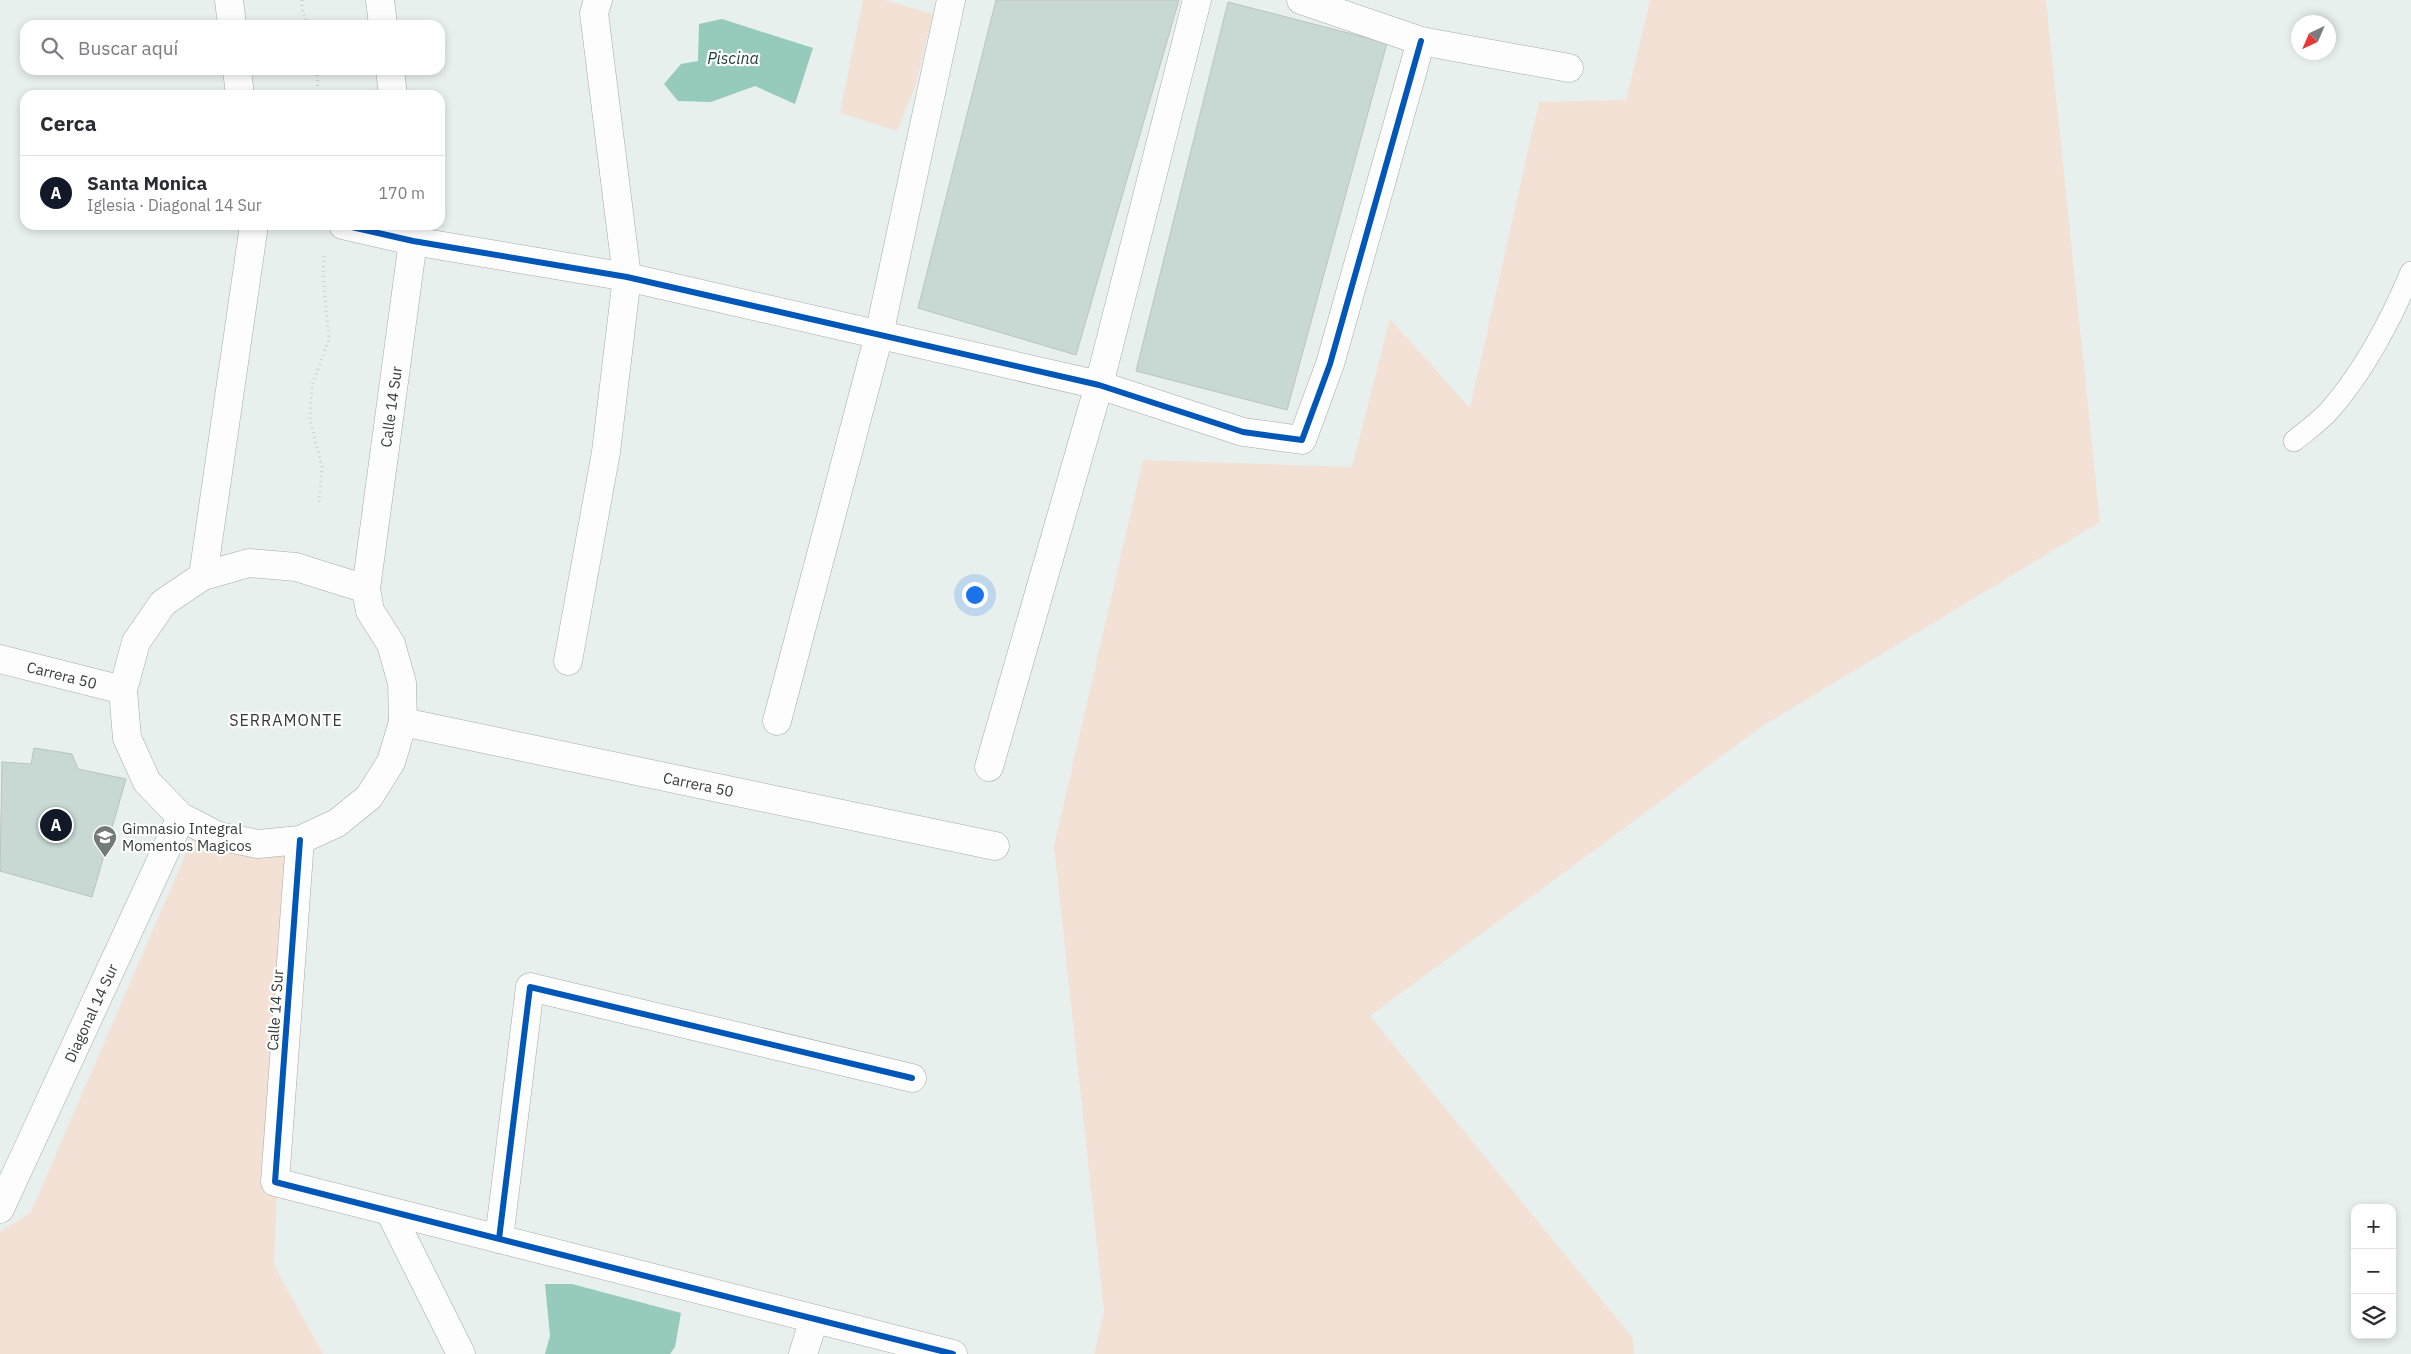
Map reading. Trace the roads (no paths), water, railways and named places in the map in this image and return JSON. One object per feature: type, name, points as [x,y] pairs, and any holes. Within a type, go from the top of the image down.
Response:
[{"type":"street","points":[[229,0],[231,20]]},
{"type":"street","points":[[380,0],[383,20]]},
{"type":"street","points":[[568,661],[606,452],[627,277],[594,13],[598,0]]},
{"type":"street","points":[[777,721],[879,335],[951,0]]},
{"type":"street","points":[[989,767],[1099,385],[1197,0]]},
{"type":"street","points":[[1301,0],[1421,41],[1569,68]]},
{"type":"street","points":[[386,230],[412,233],[627,277],[1099,385],[1242,432],[1302,440],[1330,364],[1421,41]]},
{"type":"street","points":[[238,75],[239,90]]},
{"type":"street","points":[[391,75],[392,90]]},
{"type":"street","points":[[203,576],[253,230]]},
{"type":"street","name":"Calle 14 Sur","points":[[366,589],[296,567],[249,563],[203,576],[163,603],[136,642],[123,690],[127,738],[147,782],[181,817],[218,836],[258,844],[300,840],[337,823],[369,797],[392,762],[403,722],[402,683],[391,644],[370,612],[366,589],[412,233]]},
{"type":"street","name":"Carrera 50","points":[[0,659],[123,690]]},
{"type":"street","name":"Carrera 50","points":[[403,722],[995,846]]},
{"type":"street","name":"Diagonal 14 Sur","points":[[0,1209],[181,817]]},
{"type":"street","name":"Calle 14 Sur","points":[[300,840],[275,1182],[390,1212]]},
{"type":"street","points":[[499,1239],[530,987],[912,1078]]},
{"type":"street","points":[[390,1212],[953,1354]]},
{"type":"street","points":[[390,1212],[461,1354]]},
{"type":"street","points":[[803,1354],[814,1319]]},
{"type":"lane","points":[[2294,441],[2328,412],[2367,361],[2394,311],[2411,272]]},
{"type":"water","name":"Piscina","points":[[722,19],[813,48],[795,104],[755,86],[711,102],[678,101],[664,84],[681,64],[698,61],[699,24]]},
{"type":"water","points":[[545,1284],[572,1284],[681,1313],[675,1347],[670,1354],[545,1354],[550,1336]]},
{"type":"place","name":"Santa Monica","points":[[56,825]]},
{"type":"place","name":"Gimnasio Integral Momentos Magicos","points":[[105,858]]},
{"type":"district","name":"SERRAMONTE","points":[[286,720]]}]
